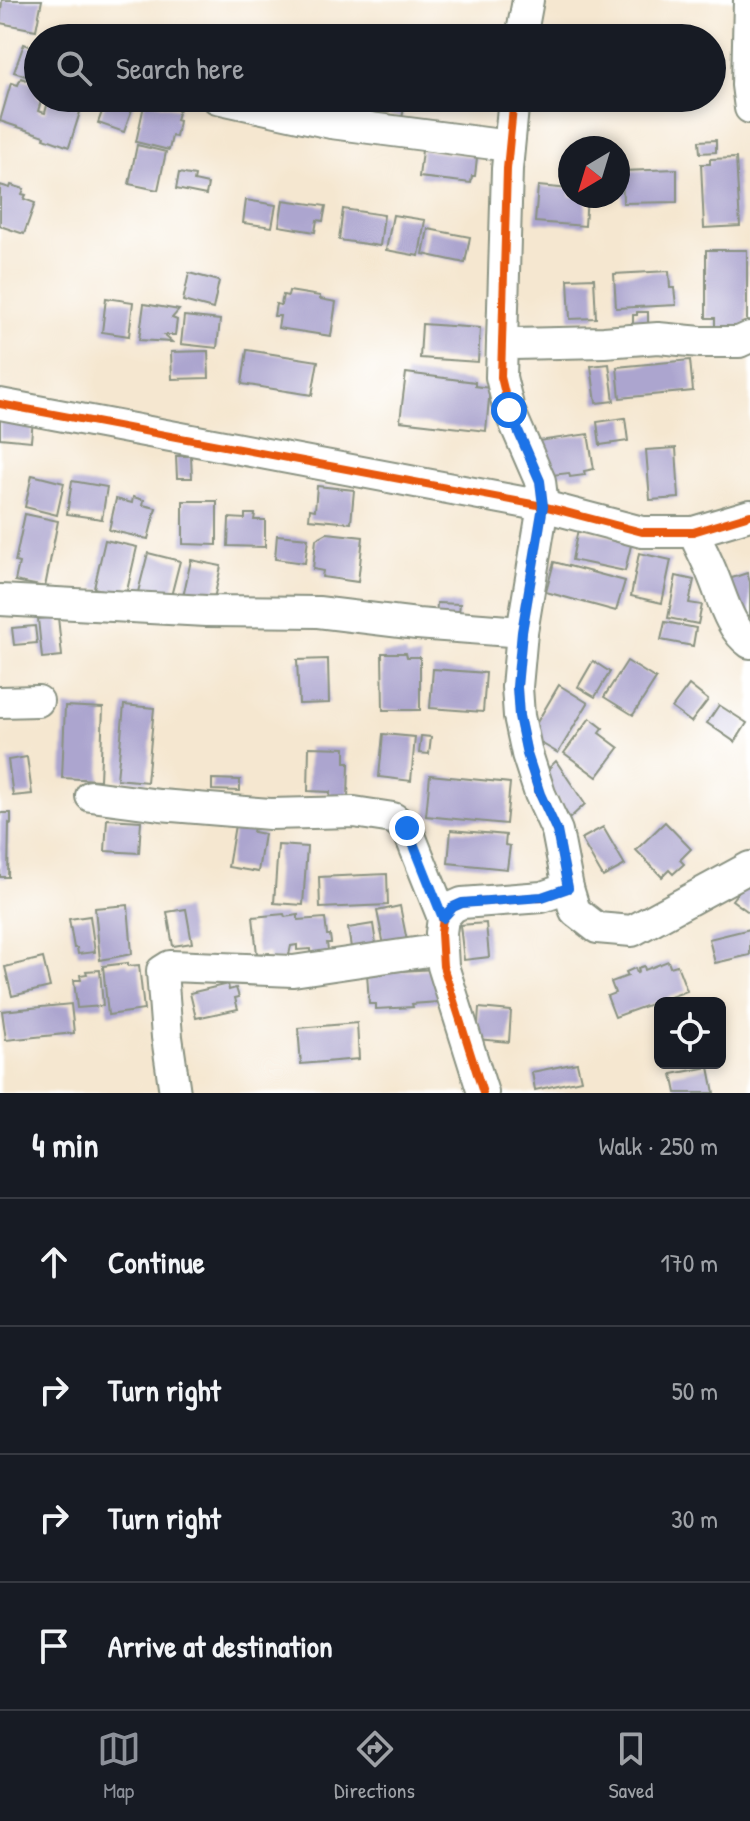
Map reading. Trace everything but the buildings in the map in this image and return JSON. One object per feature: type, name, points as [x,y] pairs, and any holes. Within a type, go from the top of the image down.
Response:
[{"type":"street","points":[[524,24],[528,0]]},
{"type":"street","points":[[749,0],[747,85],[750,108]]},
{"type":"street","points":[[281,112],[331,123],[509,146]]},
{"type":"street","points":[[513,112],[501,377],[509,410],[540,481],[543,506],[522,632],[517,687],[519,716],[527,754],[557,831],[575,911],[597,928],[632,931],[750,867]]},
{"type":"street","points":[[502,341],[513,344],[658,338],[739,342],[750,337]]},
{"type":"street","points":[[0,404],[543,506],[642,532],[693,532],[750,515]]},
{"type":"street","points":[[693,532],[726,609],[741,637],[750,643]]},
{"type":"street","points":[[0,600],[206,611],[318,612],[522,632]]},
{"type":"street","points":[[0,702],[38,701]]},
{"type":"street","points":[[91,796],[270,814],[354,812],[393,818],[407,828],[443,918],[443,966],[483,1093]]},
{"type":"street","points":[[443,918],[453,907],[462,903],[542,897],[568,888]]},
{"type":"street","points":[[175,1093],[162,971],[170,966],[293,971],[442,949]]},
{"type":"cycle path","points":[[483,1093],[443,966],[443,918],[453,907],[462,903],[542,897],[568,888],[557,831],[540,794],[519,716],[517,687],[522,632],[543,506],[540,481],[509,410],[501,377],[507,169],[513,112]]},
{"type":"cycle path","points":[[0,404],[543,506],[642,532],[693,532],[750,515]]},
{"type":"route","points":[[407,828],[443,918],[453,907],[462,903],[514,901],[542,897],[568,888],[557,831],[540,794],[519,716],[517,687],[522,632],[543,506],[540,481],[509,410]]}]
